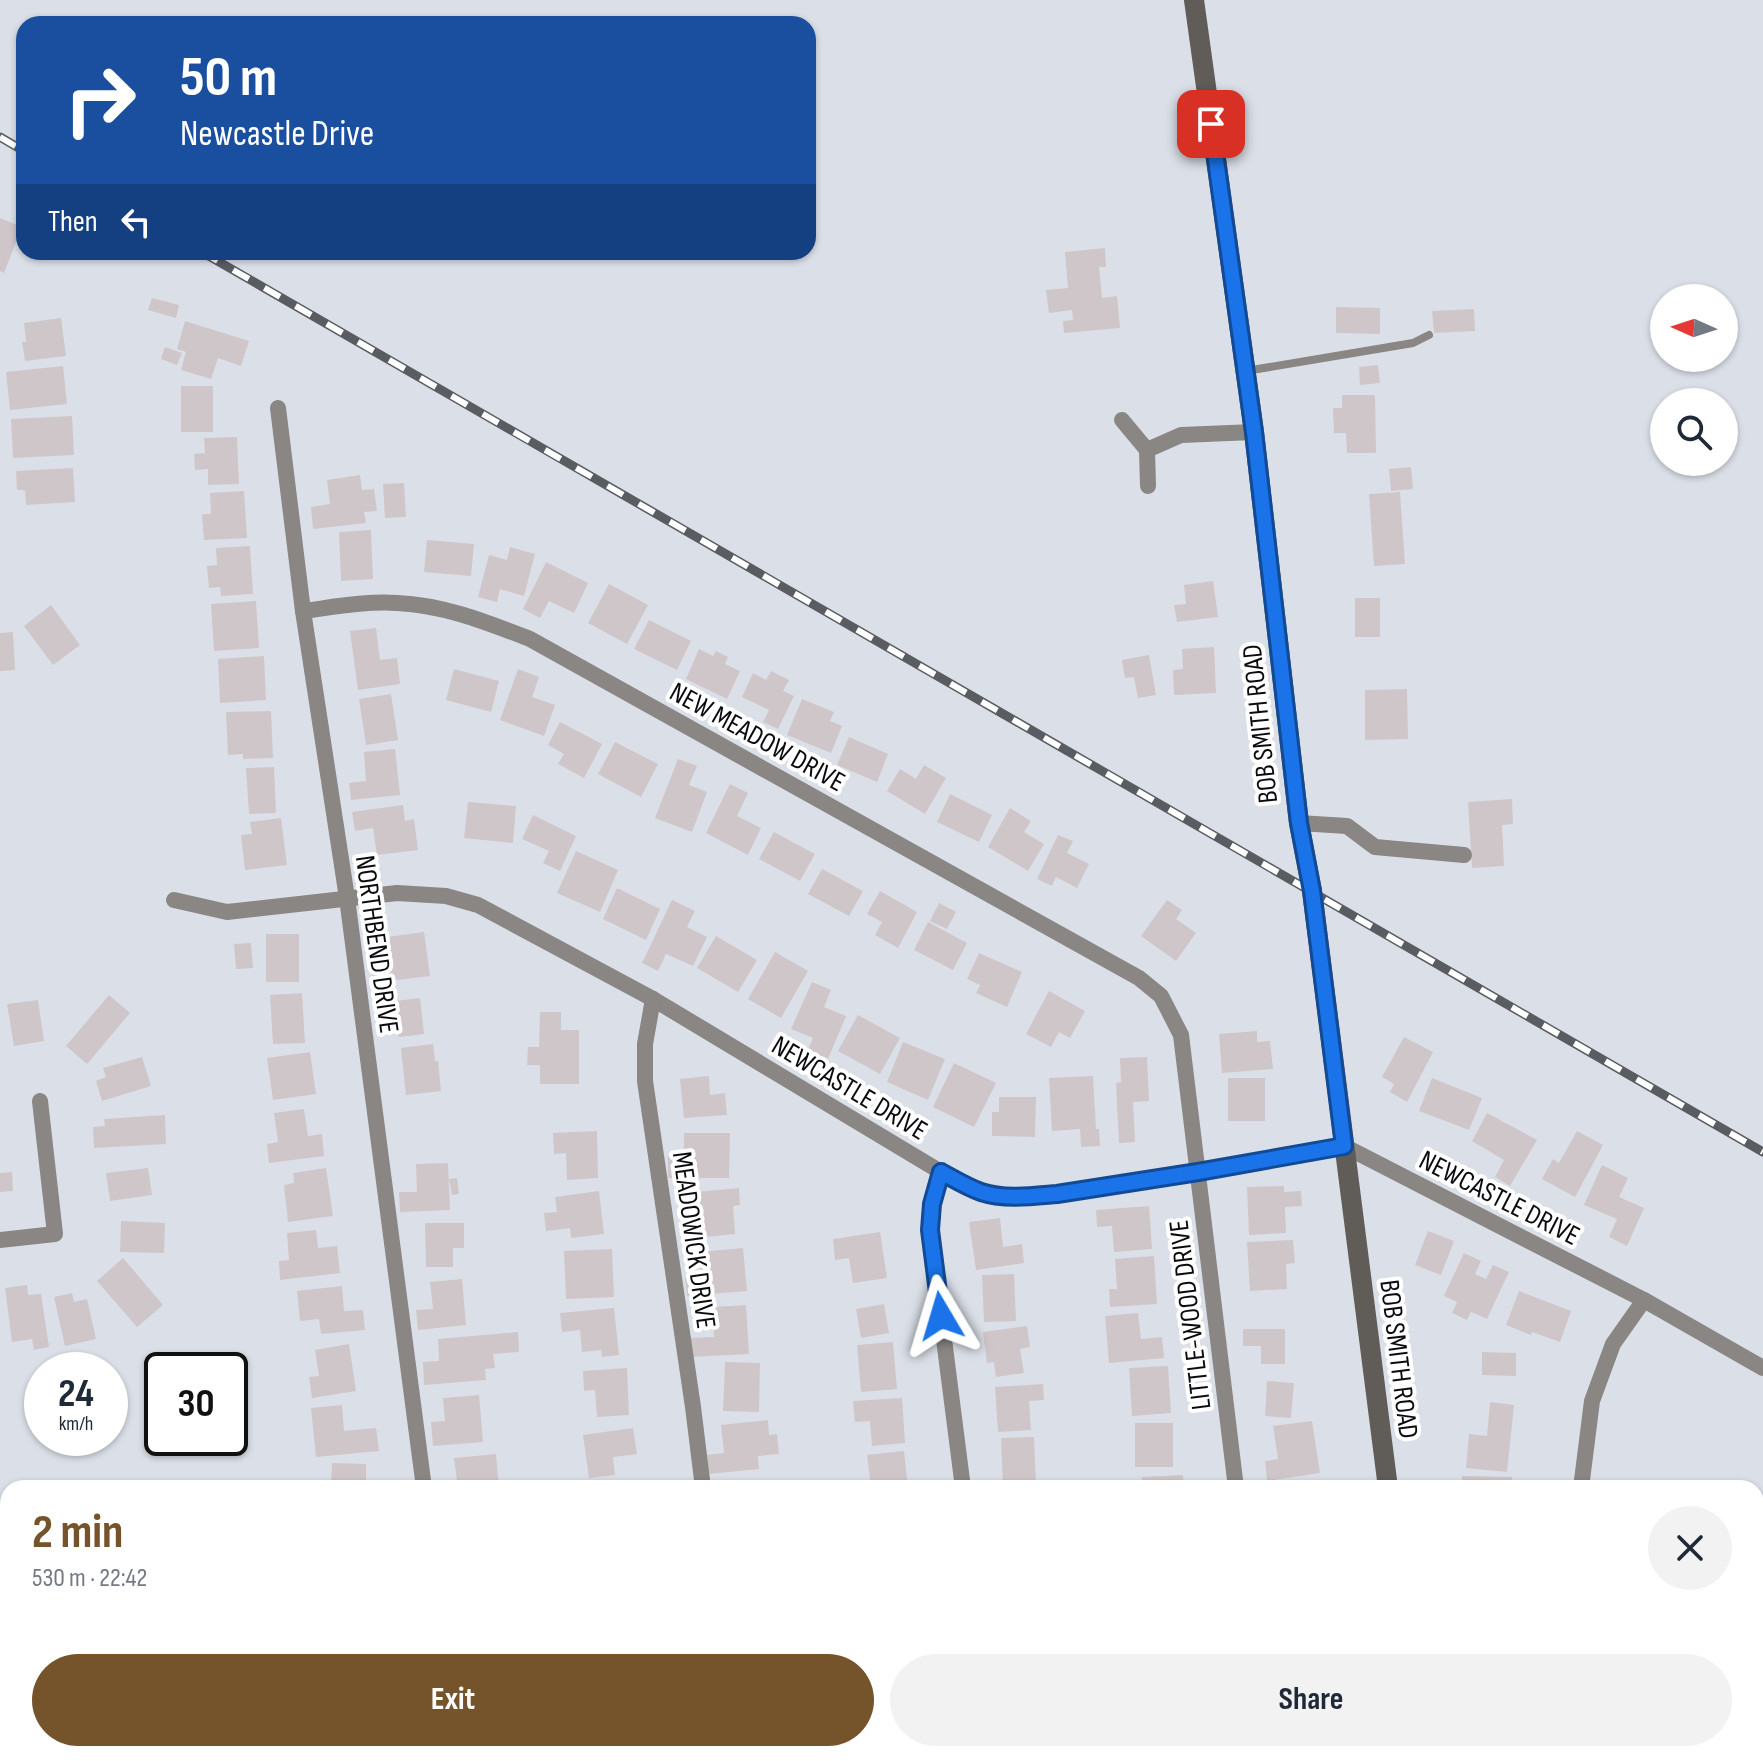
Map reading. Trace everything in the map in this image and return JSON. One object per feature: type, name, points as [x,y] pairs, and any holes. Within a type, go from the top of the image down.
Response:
[{"type":"street","name":"BOB SMITH ROAD","points":[[1194,0],[1254,432],[1299,823],[1312,891],[1387,1480]]},
{"type":"street","name":"NORTHBEND DRIVE","points":[[278,408],[303,611],[347,898],[423,1480]]},
{"type":"street","points":[[1122,420],[1147,450],[1148,486]]},
{"type":"street","points":[[1147,450],[1181,435],[1254,432]]},
{"type":"street","name":"NEW MEADOW DRIVE","points":[[303,611],[396,603],[424,606],[469,616],[530,639],[1139,978],[1161,996]]},
{"type":"street","points":[[1299,823],[1347,826],[1375,847],[1464,855]]},
{"type":"street","name":"NEWCASTLE DRIVE","points":[[174,900],[227,912],[397,893],[446,896],[478,905],[653,999],[941,1172],[983,1193],[1014,1197],[1057,1194],[1344,1146],[1644,1300],[1763,1368]]},
{"type":"street","name":"LITTLE-WOOD DRIVE","points":[[1161,996],[1181,1035],[1235,1480]]},
{"type":"street","name":"MEADOWICK DRIVE","points":[[653,999],[645,1044],[645,1081],[702,1480]]},
{"type":"street","points":[[0,1240],[55,1234],[40,1101]]},
{"type":"street","points":[[941,1172],[932,1204],[930,1230],[962,1480]]},
{"type":"street","points":[[1582,1480],[1592,1401],[1613,1344],[1644,1300]]},
{"type":"lane","points":[[1246,372],[1413,343],[1429,335]]},
{"type":"building","points":[[0,218],[16,225],[16,242],[4,273],[0,271]]},
{"type":"building","points":[[1105,248],[1106,267],[1099,267],[1102,298],[1117,296],[1120,328],[1064,333],[1063,321],[1073,320],[1072,310],[1049,313],[1046,290],[1068,288],[1065,252]]},
{"type":"building","points":[[152,298],[179,305],[176,318],[148,310]]},
{"type":"building","points":[[1336,307],[1380,308],[1380,334],[1336,333]]},
{"type":"building","points":[[1474,309],[1475,331],[1434,333],[1432,311]]},
{"type":"building","points":[[61,318],[66,356],[25,361],[22,342],[26,342],[24,323]]},
{"type":"building","points":[[185,321],[249,341],[241,366],[218,358],[211,379],[181,370],[186,352],[177,349]]},
{"type":"building","points":[[165,347],[182,353],[177,365],[161,359]]},
{"type":"building","points":[[1378,365],[1380,383],[1360,385],[1359,367]]},
{"type":"building","points":[[63,366],[67,404],[10,410],[6,372]]},
{"type":"building","points":[[181,386],[213,386],[213,432],[181,432]]},
{"type":"building","points":[[1342,395],[1375,395],[1376,453],[1347,453],[1346,433],[1334,433],[1333,408],[1342,408]]},
{"type":"building","points":[[72,416],[74,455],[13,458],[11,419]]},
{"type":"building","points":[[237,437],[239,484],[208,485],[208,469],[195,470],[194,454],[205,453],[204,438]]},
{"type":"building","points":[[1411,467],[1413,489],[1391,491],[1389,469]]},
{"type":"building","points":[[73,468],[75,502],[26,505],[25,490],[17,490],[16,471]]},
{"type":"building","points":[[360,475],[362,490],[374,489],[377,511],[364,512],[366,523],[313,529],[311,507],[330,504],[327,480]]},
{"type":"building","points":[[404,483],[406,517],[385,518],[383,484]]},
{"type":"building","points":[[244,491],[247,538],[204,540],[202,514],[211,514],[210,493]]},
{"type":"building","points":[[1400,492],[1405,564],[1374,566],[1369,494]]},
{"type":"building","points":[[371,530],[373,579],[341,581],[339,532]]},
{"type":"building","points":[[427,540],[474,544],[471,576],[424,572]]},
{"type":"building","points":[[250,546],[253,594],[221,596],[220,587],[209,588],[207,566],[217,565],[216,548]]},
{"type":"building","points":[[510,547],[535,554],[524,596],[500,589],[497,602],[478,597],[489,555],[507,560]]},
{"type":"building","points":[[546,562],[588,583],[574,613],[549,601],[540,618],[523,609]]},
{"type":"building","points":[[1213,581],[1218,617],[1177,622],[1174,605],[1186,604],[1184,585]]},
{"type":"building","points":[[609,584],[648,605],[627,644],[588,623]]},
{"type":"building","points":[[1355,598],[1380,598],[1380,637],[1355,637]]},
{"type":"building","points":[[256,601],[259,648],[214,651],[211,604]]},
{"type":"building","points":[[51,605],[80,645],[53,665],[24,626]]},
{"type":"building","points":[[649,620],[691,641],[677,670],[634,649]]},
{"type":"building","points":[[376,628],[380,660],[397,658],[400,684],[358,690],[350,631]]},
{"type":"building","points":[[13,632],[15,670],[0,671],[0,633]]},
{"type":"building","points":[[1214,647],[1216,693],[1174,695],[1173,670],[1183,669],[1182,649]]},
{"type":"building","points":[[699,649],[713,656],[716,651],[728,657],[725,664],[740,671],[727,699],[686,679]]},
{"type":"building","points":[[1149,655],[1156,695],[1138,698],[1134,677],[1125,678],[1122,660]]},
{"type":"building","points":[[264,656],[266,700],[220,703],[218,659]]},
{"type":"building","points":[[454,669],[499,681],[491,712],[446,700]]},
{"type":"building","points":[[518,669],[539,677],[532,697],[555,705],[544,736],[500,720]]},
{"type":"building","points":[[771,671],[789,680],[783,691],[794,696],[778,729],[763,722],[769,710],[742,697],[753,673],[766,680]]},
{"type":"building","points":[[1407,689],[1408,739],[1365,740],[1365,690]]},
{"type":"building","points":[[391,694],[398,740],[366,745],[359,699]]},
{"type":"building","points":[[802,699],[834,712],[830,721],[842,726],[831,753],[787,735]]},
{"type":"building","points":[[271,711],[273,758],[243,759],[243,754],[228,755],[226,712]]},
{"type":"building","points":[[560,722],[602,744],[584,778],[558,764],[564,754],[548,745]]},
{"type":"building","points":[[849,737],[888,754],[877,782],[837,765]]},
{"type":"building","points":[[615,742],[658,764],[641,797],[598,774]]},
{"type":"building","points":[[395,749],[400,795],[351,800],[349,783],[366,781],[364,752]]},
{"type":"building","points":[[678,759],[697,766],[689,785],[707,792],[692,832],[655,818]]},
{"type":"building","points":[[924,765],[946,778],[925,814],[887,791],[900,769],[916,779]]},
{"type":"building","points":[[274,767],[276,813],[249,814],[246,768]]},
{"type":"building","points":[[730,784],[748,793],[737,816],[761,828],[748,855],[706,833]]},
{"type":"building","points":[[950,794],[992,815],[979,842],[937,822]]},
{"type":"building","points":[[1512,799],[1513,824],[1502,825],[1504,866],[1472,868],[1468,802]]},
{"type":"building","points":[[468,802],[516,806],[513,843],[464,838]]},
{"type":"building","points":[[403,805],[405,821],[414,819],[418,850],[377,855],[373,828],[355,831],[352,812]]},
{"type":"building","points":[[1010,808],[1031,821],[1024,832],[1044,844],[1028,871],[988,847]]},
{"type":"building","points":[[533,815],[576,836],[560,871],[543,863],[549,851],[522,839]]},
{"type":"building","points":[[281,818],[287,865],[245,870],[241,835],[252,834],[250,822]]},
{"type":"building","points":[[774,832],[815,854],[800,881],[759,859]]},
{"type":"building","points":[[1058,835],[1073,841],[1067,853],[1089,864],[1077,888],[1056,877],[1052,886],[1037,879]]},
{"type":"building","points":[[576,851],[618,870],[600,912],[557,893]]},
{"type":"building","points":[[822,869],[863,891],[849,916],[808,894]]},
{"type":"building","points":[[617,888],[660,909],[646,940],[603,919]]},
{"type":"building","points":[[880,891],[917,912],[898,948],[875,935],[882,922],[867,914]]},
{"type":"building","points":[[672,900],[695,911],[687,927],[707,937],[693,966],[666,954],[658,971],[642,963]]},
{"type":"building","points":[[1167,900],[1182,910],[1176,919],[1196,933],[1176,961],[1141,936]]},
{"type":"building","points":[[939,903],[956,912],[947,929],[930,921]]},
{"type":"building","points":[[928,922],[967,943],[953,970],[914,950]]},
{"type":"building","points":[[424,932],[430,976],[373,983],[371,964],[390,961],[387,937]]},
{"type":"building","points":[[266,934],[299,934],[299,982],[266,982]]},
{"type":"building","points":[[716,936],[757,960],[738,992],[697,968]]},
{"type":"building","points":[[251,943],[253,968],[236,969],[234,944]]},
{"type":"building","points":[[775,952],[808,971],[781,1018],[748,999]]},
{"type":"building","points":[[979,953],[1022,972],[1007,1007],[976,993],[980,985],[967,979]]},
{"type":"building","points":[[812,982],[831,990],[824,1007],[846,1016],[825,1066],[805,1057],[813,1038],[791,1029]]},
{"type":"building","points":[[1049,991],[1085,1011],[1070,1038],[1059,1032],[1051,1047],[1026,1034]]},
{"type":"building","points":[[302,993],[305,1043],[273,1044],[270,995]]},
{"type":"building","points":[[109,995],[130,1013],[87,1064],[66,1046]]},
{"type":"building","points":[[420,998],[424,1034],[399,1037],[395,1001]]},
{"type":"building","points":[[38,1000],[44,1041],[14,1046],[7,1004]]},
{"type":"building","points":[[540,1012],[561,1012],[561,1030],[579,1030],[579,1084],[540,1084],[540,1065],[527,1065],[528,1047],[539,1047]]},
{"type":"building","points":[[858,1015],[900,1038],[880,1074],[838,1051]]},
{"type":"building","points":[[1257,1031],[1257,1042],[1270,1041],[1273,1069],[1222,1073],[1219,1034]]},
{"type":"building","points":[[1404,1037],[1433,1052],[1407,1102],[1390,1092],[1394,1084],[1382,1077]]},
{"type":"building","points":[[903,1042],[945,1059],[928,1100],[887,1082]]},
{"type":"building","points":[[433,1044],[441,1091],[406,1095],[401,1048]]},
{"type":"building","points":[[310,1052],[316,1094],[273,1100],[267,1058]]},
{"type":"building","points":[[142,1057],[151,1086],[102,1101],[96,1081],[106,1077],[103,1068]]},
{"type":"building","points":[[1147,1057],[1149,1101],[1133,1102],[1135,1142],[1119,1143],[1116,1083],[1121,1082],[1120,1058]]},
{"type":"building","points":[[954,1063],[996,1083],[974,1127],[933,1107]]},
{"type":"building","points":[[709,1076],[710,1095],[725,1093],[727,1115],[684,1118],[680,1079]]},
{"type":"building","points":[[1093,1076],[1100,1146],[1081,1147],[1080,1129],[1052,1131],[1049,1078]]},
{"type":"building","points":[[1228,1078],[1265,1078],[1265,1121],[1228,1121]]},
{"type":"building","points":[[1432,1078],[1482,1098],[1469,1130],[1419,1111]]},
{"type":"building","points":[[999,1097],[1036,1097],[1035,1137],[992,1136],[992,1112],[999,1112]]},
{"type":"building","points":[[304,1109],[308,1136],[322,1134],[324,1156],[269,1163],[267,1144],[278,1142],[274,1113]]},
{"type":"building","points":[[1487,1113],[1537,1140],[1510,1186],[1495,1177],[1504,1160],[1472,1141]]},
{"type":"building","points":[[165,1115],[166,1144],[94,1148],[93,1127],[105,1126],[104,1119]]},
{"type":"building","points":[[597,1131],[598,1178],[567,1180],[566,1153],[554,1154],[553,1133]]},
{"type":"building","points":[[1577,1131],[1603,1145],[1575,1197],[1542,1179],[1553,1159],[1559,1163]]},
{"type":"building","points":[[684,1133],[730,1133],[729,1178],[668,1178],[668,1156],[684,1156]]},
{"type":"building","points":[[448,1163],[450,1210],[400,1212],[399,1192],[417,1192],[416,1164]]},
{"type":"building","points":[[1602,1165],[1628,1178],[1619,1197],[1644,1208],[1627,1246],[1609,1237],[1617,1219],[1584,1205]]},
{"type":"building","points":[[148,1168],[152,1195],[110,1201],[106,1173]]},
{"type":"building","points":[[326,1168],[333,1216],[288,1222],[284,1185],[294,1183],[293,1173]]},
{"type":"building","points":[[12,1172],[13,1191],[0,1192],[0,1173]]},
{"type":"building","points":[[457,1178],[459,1194],[452,1195],[449,1179]]},
{"type":"building","points":[[1284,1186],[1284,1192],[1301,1191],[1302,1206],[1285,1207],[1286,1233],[1249,1235],[1247,1187]]},
{"type":"building","points":[[739,1188],[740,1205],[733,1206],[735,1234],[684,1239],[682,1222],[700,1220],[697,1192]]},
{"type":"building","points":[[599,1191],[604,1234],[571,1238],[570,1228],[546,1231],[544,1213],[557,1212],[555,1197]]},
{"type":"building","points":[[1149,1206],[1152,1249],[1114,1252],[1112,1226],[1097,1227],[1096,1210]]},
{"type":"building","points":[[1000,1218],[1003,1247],[1022,1244],[1024,1263],[976,1270],[969,1222]]},
{"type":"building","points":[[121,1221],[165,1223],[164,1253],[120,1252]]},
{"type":"building","points":[[425,1223],[464,1223],[464,1248],[453,1248],[453,1267],[426,1267]]},
{"type":"building","points":[[316,1230],[318,1248],[337,1246],[340,1273],[280,1280],[279,1261],[289,1260],[287,1233]]},
{"type":"building","points":[[1428,1231],[1454,1241],[1441,1275],[1415,1265]]},
{"type":"building","points":[[880,1232],[887,1278],[853,1283],[849,1258],[835,1260],[833,1239]]},
{"type":"building","points":[[1293,1240],[1295,1263],[1286,1264],[1287,1289],[1250,1291],[1247,1242]]},
{"type":"building","points":[[743,1248],[747,1291],[687,1296],[685,1278],[701,1276],[699,1252]]},
{"type":"building","points":[[612,1249],[614,1297],[566,1299],[564,1251]]},
{"type":"building","points":[[1464,1253],[1481,1261],[1475,1274],[1486,1279],[1493,1265],[1509,1272],[1487,1319],[1471,1312],[1467,1320],[1452,1313],[1457,1302],[1444,1296]]},
{"type":"building","points":[[1154,1256],[1157,1304],[1110,1307],[1109,1289],[1117,1289],[1115,1259]]},
{"type":"building","points":[[123,1258],[163,1305],[137,1327],[97,1281]]},
{"type":"building","points":[[1014,1274],[1016,1321],[984,1322],[982,1275]]},
{"type":"building","points":[[462,1279],[466,1325],[418,1330],[416,1310],[433,1309],[430,1282]]},
{"type":"building","points":[[27,1285],[28,1295],[41,1294],[49,1347],[34,1350],[32,1339],[12,1342],[5,1288]]},
{"type":"building","points":[[342,1286],[344,1311],[363,1310],[365,1330],[321,1334],[319,1319],[300,1321],[297,1291]]},
{"type":"building","points":[[1519,1291],[1571,1311],[1560,1342],[1506,1325]]},
{"type":"building","points":[[72,1293],[74,1302],[87,1299],[96,1339],[65,1346],[54,1297]]},
{"type":"building","points":[[884,1304],[889,1333],[861,1338],[856,1309]]},
{"type":"building","points":[[746,1305],[749,1354],[691,1357],[690,1338],[714,1337],[712,1307]]},
{"type":"building","points":[[614,1308],[619,1355],[602,1357],[601,1350],[582,1352],[580,1330],[562,1332],[560,1313]]},
{"type":"building","points":[[1138,1313],[1141,1339],[1162,1337],[1164,1358],[1109,1363],[1105,1316]]},
{"type":"building","points":[[1027,1326],[1030,1347],[1020,1349],[1024,1373],[996,1377],[994,1362],[987,1363],[983,1332]]},
{"type":"building","points":[[1243,1329],[1285,1329],[1285,1364],[1261,1364],[1261,1346],[1243,1346]]},
{"type":"building","points":[[518,1332],[519,1352],[493,1354],[495,1368],[485,1369],[486,1380],[424,1385],[423,1362],[439,1361],[438,1339]]},
{"type":"building","points":[[893,1342],[897,1389],[861,1392],[857,1345]]},
{"type":"building","points":[[349,1344],[356,1391],[312,1398],[309,1377],[319,1376],[315,1350]]},
{"type":"building","points":[[1482,1352],[1516,1353],[1516,1376],[1482,1375]]},
{"type":"building","points":[[725,1362],[760,1363],[759,1412],[723,1411]]},
{"type":"building","points":[[1168,1366],[1171,1413],[1132,1416],[1129,1368]]},
{"type":"building","points":[[627,1368],[629,1415],[597,1417],[595,1390],[584,1391],[583,1371]]},
{"type":"building","points":[[1267,1381],[1294,1383],[1291,1418],[1265,1416]]},
{"type":"building","points":[[1043,1384],[1044,1400],[1029,1401],[1031,1430],[998,1432],[995,1387]]},
{"type":"building","points":[[479,1395],[483,1442],[433,1446],[431,1422],[445,1421],[443,1398]]},
{"type":"building","points":[[902,1398],[905,1443],[872,1446],[870,1421],[855,1422],[853,1401]]},
{"type":"building","points":[[1490,1402],[1514,1405],[1507,1472],[1466,1468],[1469,1434],[1487,1436]]},
{"type":"building","points":[[342,1405],[344,1431],[376,1428],[379,1451],[316,1457],[311,1408]]},
{"type":"building","points":[[768,1420],[769,1435],[777,1434],[779,1454],[758,1456],[759,1469],[709,1474],[707,1455],[724,1453],[721,1425]]},
{"type":"building","points":[[1312,1421],[1320,1473],[1267,1480],[1265,1461],[1278,1459],[1273,1426]]},
{"type":"building","points":[[1135,1423],[1173,1423],[1173,1467],[1135,1467]]},
{"type":"building","points":[[633,1428],[637,1454],[613,1457],[615,1475],[589,1478],[583,1435]]},
{"type":"building","points":[[1034,1437],[1036,1480],[1003,1480],[1001,1438]]},
{"type":"building","points":[[904,1451],[907,1480],[870,1480],[867,1455]]},
{"type":"building","points":[[496,1454],[498,1480],[457,1480],[454,1458]]},
{"type":"building","points":[[332,1463],[366,1464],[366,1480],[331,1480]]},
{"type":"building","points":[[1183,1475],[1183,1480],[1142,1480],[1142,1477]]},
{"type":"building","points":[[1462,1476],[1512,1477],[1512,1480],[1462,1480]]},
{"type":"railway","points":[[0,137],[16,146]]},
{"type":"railway","points":[[216,260],[1763,1152]]},
{"type":"route","points":[[941,1316],[930,1230],[932,1204],[941,1172],[983,1193],[1014,1197],[1057,1194],[1344,1146],[1312,891],[1299,823],[1254,432],[1211,124]]}]
